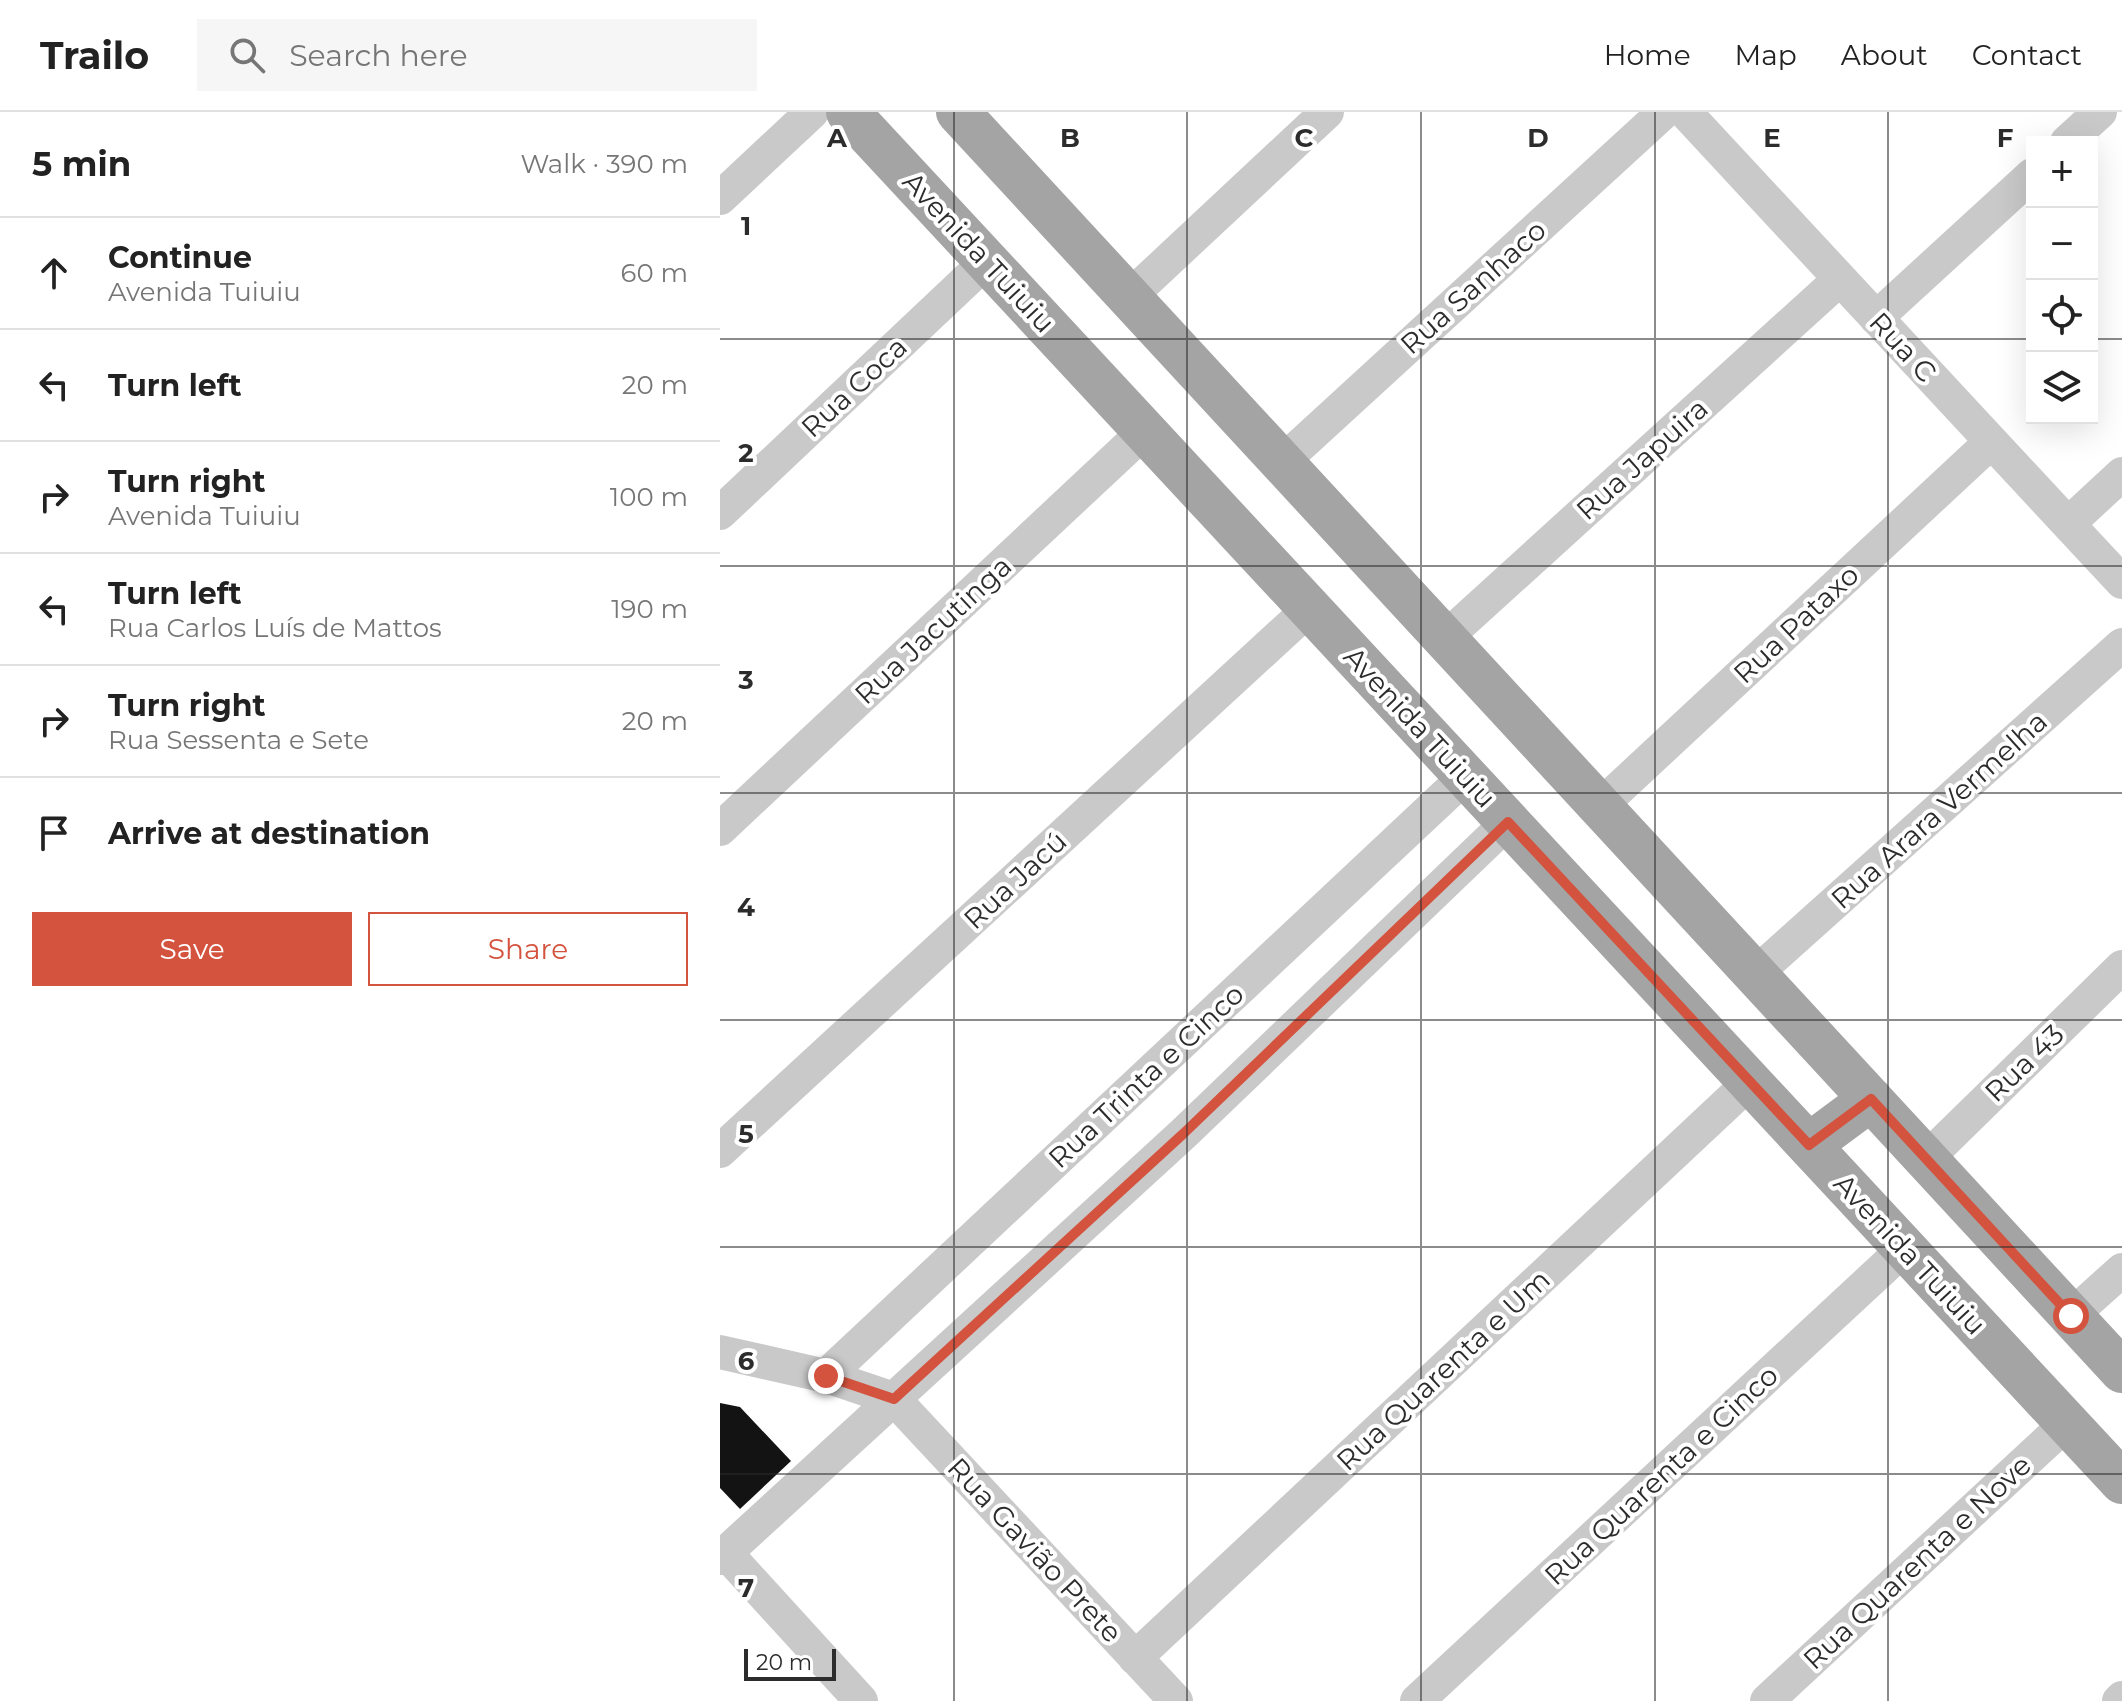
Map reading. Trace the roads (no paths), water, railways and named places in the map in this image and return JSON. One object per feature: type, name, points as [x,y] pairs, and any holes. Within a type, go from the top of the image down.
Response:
[{"type":"main road","name":"Avenida Tuiuiu","points":[[848,112],[2122,1482]]},
{"type":"main road","points":[[970,116],[1129,297],[2122,1371]]},
{"type":"main road","points":[[1809,1145],[1871,1099]]},
{"type":"street","points":[[720,198],[812,112]]},
{"type":"street","points":[[1129,297],[1327,112]]},
{"type":"street","name":"Rua Sanhaco","points":[[1282,462],[1664,112]]},
{"type":"street","name":"Rua C","points":[[1685,112],[2122,582]]},
{"type":"street","points":[[2074,136],[2100,112]]},
{"type":"street","points":[[1876,318],[2026,180]]},
{"type":"street","name":"Rua Coca","points":[[720,513],[987,261]]},
{"type":"street","name":"Rua Japuira","points":[[1445,638],[1840,279]]},
{"type":"street","name":"Rua Jacutinga","points":[[720,829],[1145,431]]},
{"type":"street","name":"Rua Pataxo","points":[[1600,806],[1991,442]]},
{"type":"street","points":[[2068,524],[2122,474]]},
{"type":"street","name":"Rua Jacú","points":[[720,1151],[1310,608]]},
{"type":"street","name":"Rua Arara Vermelha","points":[[1755,974],[2122,645]]},
{"type":"street","name":"Rua Trinta e Cinco","points":[[826,1376],[1466,776]]},
{"type":"street","points":[[861,1701],[723,1556],[1183,1134],[1508,822]]},
{"type":"street","name":"Rua 43","points":[[1926,1159],[2122,967]]},
{"type":"street","name":"Rua Quarenta e Um","points":[[1135,1658],[1750,1082]]},
{"type":"street","name":"Rua Quarenta e Cinco","points":[[1417,1701],[1905,1248]]},
{"type":"street","points":[[2071,1316],[2122,1270]]},
{"type":"street","points":[[722,1356],[826,1376],[894,1399]]},
{"type":"street","name":"Rua Gavião Prete","points":[[894,1399],[1176,1701]]},
{"type":"street","name":"Rua Quarenta e Nove","points":[[1767,1701],[2067,1423]]}]
